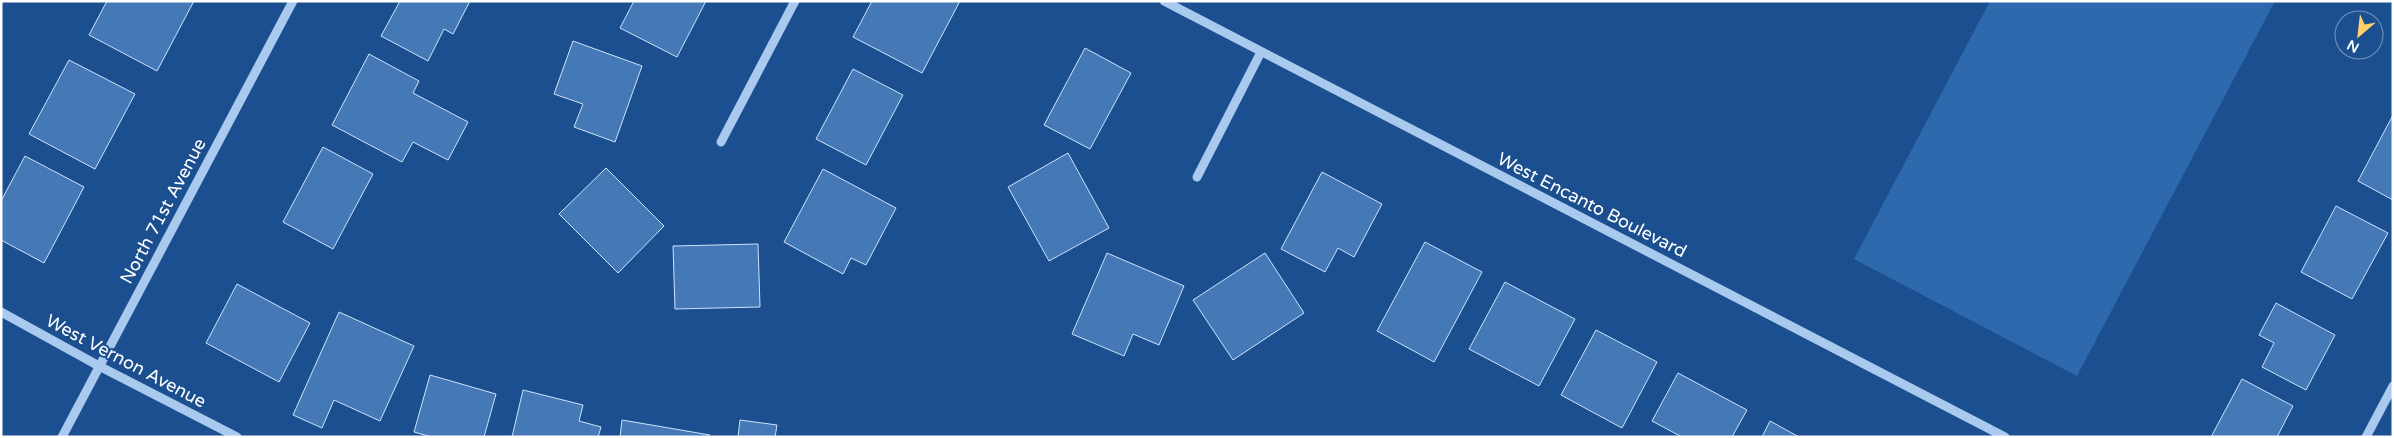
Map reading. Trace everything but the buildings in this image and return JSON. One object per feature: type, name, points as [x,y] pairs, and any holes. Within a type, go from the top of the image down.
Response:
[{"type":"street","name":"North 71st Avenue","points":[[62,437],[293,1]]},
{"type":"street","points":[[721,142],[795,1]]},
{"type":"street","name":"West Encanto Boulevard","points":[[1164,1],[2005,437]]},
{"type":"street","points":[[1197,177],[1261,52]]},
{"type":"street","name":"West Vernon Avenue","points":[[1,312],[99,366],[236,437]]},
{"type":"street","points":[[2366,437],[2393,386]]},
{"type":"shaded area","points":[[1990,1],[2275,1],[2077,376],[1854,259]]}]
